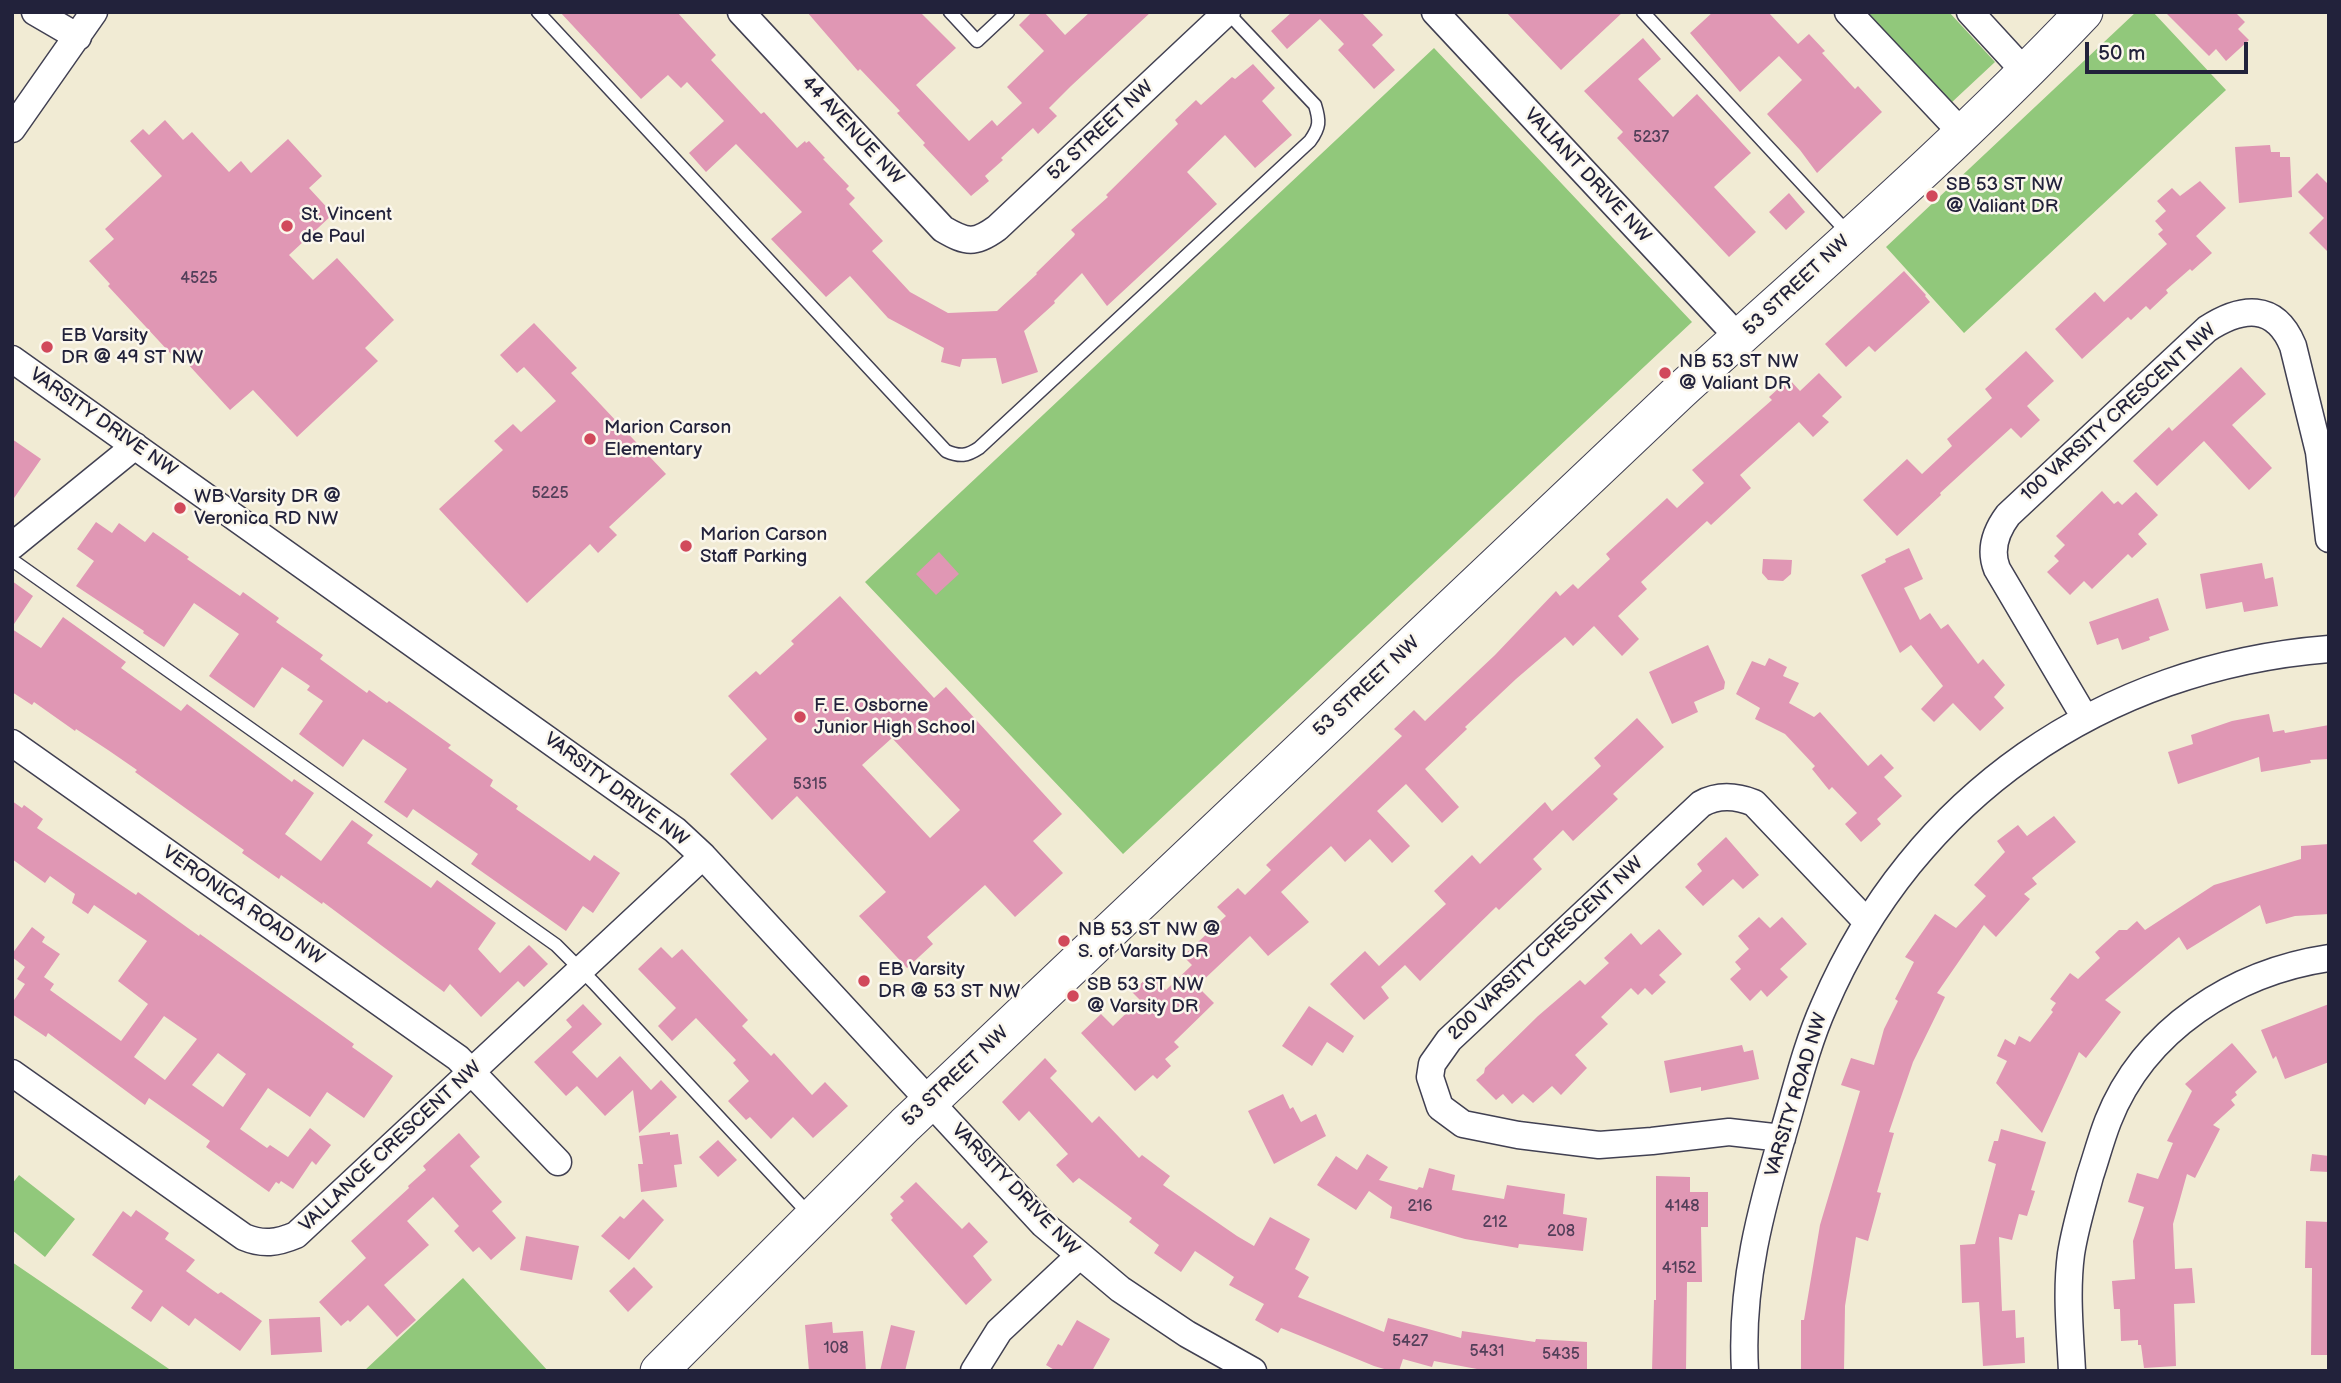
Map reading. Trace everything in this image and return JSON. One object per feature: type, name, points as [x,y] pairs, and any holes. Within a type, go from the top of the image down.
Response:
[{"type":"street","points":[[35,12],[78,37]]},
{"type":"street","points":[[12,129],[94,12]]},
{"type":"street","name":"44 AVENUE NW","points":[[741,12],[943,229],[969,241]]},
{"type":"street","name":"52 STREET NW","points":[[969,241],[982,239],[997,228],[1227,12]]},
{"type":"street","name":"VALIANT DRIVE NW","points":[[1435,12],[1740,339]]},
{"type":"street","points":[[1848,12],[1962,134]]},
{"type":"street","points":[[1970,12],[2026,73]]},
{"type":"street","name":"53 STREET NW","points":[[659,1371],[930,1102],[1677,394],[1962,134],[2026,73],[2084,12]]},
{"type":"street","name":"100 VARSITY CRESCENT NW","points":[[2085,718],[1997,569],[1994,560],[1994,538],[1999,527],[2017,506],[2207,329],[2233,314],[2246,311],[2268,316],[2287,332],[2293,346],[2319,452],[2329,539]]},
{"type":"street","name":"VARSITY DRIVE NW","points":[[12,359],[652,811],[703,856],[1043,1224],[1120,1289],[1187,1334],[1253,1371]]},
{"type":"street","points":[[12,546],[135,446]]},
{"type":"street","name":"VARSITY ROAD NW","points":[[1745,1371],[1749,1264],[1782,1138],[1824,1006],[1867,922],[1907,867],[1960,809],[1994,779],[2085,718],[2130,696],[2185,676],[2262,657],[2329,649]]},
{"type":"street","name":"VERONICA ROAD NW","points":[[12,743],[458,1058],[558,1162]]},
{"type":"street","name":"200 VARSITY CRESCENT NW","points":[[1782,1138],[1729,1132],[1599,1145],[1561,1142],[1478,1128],[1463,1124],[1440,1107],[1430,1077],[1432,1064],[1448,1040],[1701,804],[1710,800],[1738,797],[1755,803],[1867,922]]},
{"type":"street","name":"VALLANCE CRESCENT NW","points":[[12,1073],[244,1237],[267,1244],[296,1235],[703,856]]},
{"type":"street","points":[[2071,1371],[2071,1253],[2102,1138],[2123,1092],[2162,1039],[2208,1002],[2273,970],[2297,962],[2329,958]]},
{"type":"street","points":[[974,1371],[999,1331],[1079,1256]]},
{"type":"lane","points":[[537,12],[946,451],[956,456],[968,455],[979,448],[1300,150],[1318,129],[1320,120],[1315,105],[1227,12]]},
{"type":"lane","points":[[950,12],[977,41],[1008,12]]},
{"type":"lane","points":[[1643,12],[1851,236]]},
{"type":"lane","points":[[12,560],[556,945],[812,1217]]},
{"type":"green space","points":[[1866,12],[1949,12],[1995,62],[1951,103]]},
{"type":"green space","points":[[2136,12],[2153,12],[2226,90],[1964,333],[1886,247]]},
{"type":"green space","points":[[1434,48],[1692,322],[1123,854],[865,582]]},
{"type":"green space","points":[[19,1175],[75,1219],[45,1257],[12,1230],[12,1184]]},
{"type":"green space","points":[[12,1262],[172,1371],[12,1371]]},
{"type":"green space","points":[[463,1278],[548,1371],[364,1371]]},
{"type":"building","points":[[560,12],[677,12],[716,55],[711,60],[761,114],[764,112],[797,148],[809,141],[849,186],[846,189],[855,198],[849,204],[883,241],[872,251],[910,292],[948,313],[997,311],[1074,236],[1071,230],[1108,197],[1106,195],[1178,124],[1175,120],[1196,100],[1201,105],[1232,77],[1235,79],[1253,64],[1275,88],[1262,101],[1292,135],[1255,168],[1225,135],[1187,172],[1217,204],[1107,306],[1082,273],[1055,303],[1024,331],[1038,372],[1002,384],[996,358],[962,359],[960,367],[941,362],[944,348],[888,318],[850,276],[826,297],[771,239],[802,212],[736,144],[706,172],[689,153],[724,121],[687,82],[681,88],[668,75],[641,99]]},
{"type":"building","points":[[807,12],[920,12],[956,48],[916,85],[969,141],[992,120],[997,126],[1022,103],[1007,87],[1044,51],[1019,25],[1032,12],[1044,12],[1065,35],[1090,12],[1151,12],[1049,108],[1057,116],[1038,134],[1033,128],[1001,158],[1003,160],[985,176],[989,181],[971,196],[923,145],[925,143],[897,113],[900,111],[860,69],[858,71]]},
{"type":"building","points":[[1292,12],[1361,12],[1383,35],[1372,45],[1395,70],[1374,89],[1338,50],[1344,44],[1320,19],[1287,49],[1271,31]]},
{"type":"building","points":[[1506,12],[1623,12],[1561,70]]},
{"type":"building","points":[[1713,12],[1768,12],[1798,44],[1809,34],[1825,51],[1822,53],[1855,89],[1858,86],[1882,112],[1817,173],[1767,114],[1802,80],[1779,56],[1740,92],[1690,33]]},
{"type":"building","points":[[2165,12],[2235,12],[2245,22],[2238,29],[2249,40],[2226,61],[2216,49],[2209,56]]},
{"type":"building","points":[[1643,38],[1661,59],[1638,79],[1673,117],[1697,94],[1751,153],[1714,187],[1756,232],[1729,257],[1617,138],[1623,132],[1584,91]]},
{"type":"building","points":[[165,120],[183,140],[192,132],[229,172],[241,161],[251,173],[288,139],[322,176],[309,188],[333,214],[289,255],[313,280],[337,258],[394,320],[365,348],[378,361],[297,437],[253,390],[230,410],[175,350],[171,354],[108,286],[110,284],[89,261],[114,239],[105,229],[162,176],[130,141],[143,129],[149,135]]},
{"type":"building","points":[[2270,145],[2271,152],[2280,152],[2280,157],[2290,157],[2292,197],[2239,203],[2235,147]]},
{"type":"building","points":[[2317,173],[2329,185],[2329,253],[2309,233],[2324,218],[2298,192]]},
{"type":"building","points":[[2200,181],[2226,208],[2196,236],[2212,253],[2166,290],[2168,293],[2150,310],[2146,306],[2131,320],[2128,317],[2082,359],[2055,329],[2095,292],[2104,302],[2167,244],[2158,234],[2163,230],[2155,221],[2166,211],[2157,201],[2172,188],[2180,196]]},
{"type":"building","points":[[1789,193],[1805,212],[1786,230],[1769,212]]},
{"type":"building","points":[[1904,271],[1930,302],[1875,352],[1869,346],[1846,367],[1825,344]]},
{"type":"building","points":[[534,323],[577,368],[571,373],[666,474],[609,527],[617,535],[598,553],[590,544],[527,603],[439,509],[503,450],[494,441],[513,424],[521,432],[556,401],[524,367],[517,373],[500,355]]},
{"type":"building","points":[[2026,351],[2054,381],[2027,406],[2040,420],[2021,438],[2011,428],[1897,536],[1863,500],[1907,459],[1922,474],[1952,446],[1947,439],[1992,398],[1985,389]]},
{"type":"building","points":[[2241,367],[2266,394],[2232,425],[2272,468],[2249,490],[2204,441],[2157,486],[2133,461],[2169,427],[2172,431]]},
{"type":"building","points":[[1819,373],[1842,397],[1822,416],[1829,422],[1813,437],[1799,422],[1740,475],[1751,488],[1711,525],[1707,521],[1641,582],[1647,589],[1618,616],[1639,639],[1622,656],[1594,626],[1573,646],[1565,637],[1516,679],[1425,769],[1459,807],[1442,823],[1406,784],[1377,811],[1410,846],[1392,863],[1370,839],[1345,862],[1331,846],[1281,892],[1309,922],[1268,956],[1250,936],[1197,986],[1214,1003],[1174,1042],[1179,1047],[1165,1059],[1171,1066],[1157,1079],[1153,1075],[1135,1091],[1081,1033],[1101,1014],[1113,1026],[1140,1000],[1132,992],[1151,974],[1166,990],[1192,965],[1183,956],[1226,916],[1217,907],[1238,888],[1245,895],[1271,870],[1266,865],[1402,736],[1394,729],[1414,710],[1425,721],[1495,655],[1556,591],[1560,596],[1573,584],[1578,589],[1610,559],[1606,554],[1667,498],[1677,508],[1704,483],[1692,470],[1772,400],[1769,397],[1789,379],[1800,391]]},
{"type":"building","points":[[12,439],[41,459],[12,501]]},
{"type":"building","points":[[2102,491],[2114,504],[2118,501],[2122,505],[2136,492],[2158,515],[2138,534],[2147,544],[2132,558],[2128,554],[2092,589],[2084,581],[2070,595],[2047,572],[2059,561],[2054,556],[2065,545],[2056,536]]},
{"type":"building","points":[[96,522],[112,533],[119,523],[145,542],[153,532],[240,596],[243,592],[279,618],[276,622],[323,655],[320,659],[367,693],[369,690],[387,703],[389,701],[451,745],[448,748],[493,780],[490,786],[518,806],[516,809],[590,861],[594,855],[620,873],[593,913],[583,906],[566,931],[471,864],[478,854],[413,809],[407,818],[384,802],[407,769],[363,739],[343,767],[299,734],[323,701],[307,690],[310,686],[282,667],[254,708],[209,676],[239,634],[194,603],[164,647],[76,586],[94,561],[77,549]]},
{"type":"building","points":[[1909,548],[1923,579],[1904,588],[1920,620],[1930,613],[1941,629],[1948,624],[1978,664],[1983,659],[2005,685],[1994,697],[2004,708],[1980,731],[1953,703],[1934,722],[1921,709],[1943,686],[1911,645],[1900,653],[1861,575],[1886,562],[1885,559]]},
{"type":"building","points":[[939,552],[959,574],[936,595],[916,574]]},
{"type":"building","points":[[1763,559],[1792,560],[1791,574],[1783,581],[1768,580],[1762,573]]},
{"type":"building","points":[[2262,563],[2265,579],[2273,577],[2278,606],[2244,612],[2242,602],[2206,609],[2200,574]]},
{"type":"building","points":[[12,581],[33,596],[12,627]]},
{"type":"building","points":[[840,596],[934,698],[946,687],[1062,814],[1033,841],[1063,873],[1015,917],[985,885],[927,937],[933,944],[907,968],[859,916],[886,892],[797,796],[772,820],[730,774],[767,739],[728,696],[756,671],[760,675],[794,644],[791,641]],"holes":[[[892,738],[960,810],[930,838],[862,765]]]},
{"type":"building","points":[[2158,598],[2169,630],[2122,650],[2118,638],[2097,645],[2089,622]]},
{"type":"building","points":[[63,617],[126,662],[121,668],[181,711],[187,704],[292,782],[294,779],[314,793],[285,834],[321,861],[352,820],[373,835],[367,843],[431,888],[437,880],[496,923],[478,949],[500,973],[529,945],[548,964],[524,987],[518,981],[481,1017],[450,984],[444,992],[323,902],[322,904],[281,875],[279,879],[242,853],[244,850],[135,772],[137,770],[34,702],[32,705],[12,692],[12,629],[41,648]]},
{"type":"building","points":[[1708,645],[1725,682],[1724,689],[1694,702],[1698,712],[1672,724],[1649,672]]},
{"type":"building","points":[[1769,658],[1787,667],[1783,676],[1799,683],[1789,703],[1814,717],[1820,712],[1868,766],[1881,754],[1894,768],[1884,777],[1902,796],[1877,819],[1881,824],[1861,842],[1845,824],[1857,813],[1832,787],[1829,790],[1812,769],[1815,766],[1785,734],[1755,719],[1760,708],[1736,694],[1752,661],[1765,666]]},
{"type":"building","points":[[2269,714],[2273,732],[2284,730],[2285,733],[2329,725],[2329,759],[2310,760],[2311,763],[2261,772],[2259,757],[2178,784],[2168,752],[2193,744],[2191,735],[2232,721]]},
{"type":"building","points":[[1637,718],[1664,747],[1613,794],[1618,799],[1573,841],[1563,830],[1533,859],[1542,869],[1499,910],[1496,907],[1420,981],[1405,965],[1381,987],[1389,998],[1364,1020],[1330,984],[1365,951],[1379,966],[1446,904],[1434,891],[1472,855],[1480,864],[1545,802],[1552,811],[1601,766],[1594,758]]},
{"type":"building","points":[[12,801],[22,808],[24,805],[43,819],[37,828],[136,895],[138,892],[199,936],[200,934],[354,1044],[352,1047],[393,1076],[364,1118],[327,1092],[310,1117],[268,1088],[240,1129],[267,1148],[270,1145],[288,1157],[310,1128],[331,1145],[316,1165],[312,1161],[293,1189],[281,1181],[279,1184],[276,1182],[269,1192],[206,1147],[210,1141],[149,1098],[145,1105],[48,1033],[46,1037],[12,1014],[12,1003],[25,984],[17,979],[25,967],[12,957],[12,954],[32,927],[45,937],[42,942],[60,954],[44,977],[54,984],[50,990],[121,1041],[148,1004],[118,981],[147,941],[94,905],[88,914],[72,903],[75,894],[50,876],[45,883],[12,859]],"holes":[[[164,1016],[197,1039],[165,1080],[134,1057]],[[218,1053],[246,1074],[223,1107],[192,1085]]]},
{"type":"building","points":[[2054,816],[2076,842],[2032,878],[2037,884],[2024,894],[2030,899],[1996,937],[1984,925],[1937,993],[1945,997],[1913,1062],[1889,1132],[1894,1133],[1877,1192],[1881,1193],[1868,1241],[1856,1237],[1845,1306],[1844,1371],[1801,1371],[1801,1320],[1804,1320],[1820,1225],[1860,1091],[1841,1085],[1851,1058],[1874,1065],[1884,1029],[1898,1001],[1895,999],[1914,962],[1905,957],[1935,914],[1956,928],[1986,896],[1974,885],[2005,852],[1997,841],[2018,825],[2027,836]]},
{"type":"building","points":[[1726,837],[1759,875],[1743,889],[1733,879],[1703,906],[1685,887],[1702,871],[1697,864]]},
{"type":"building","points":[[2329,844],[2329,914],[2295,916],[2266,924],[2260,905],[2187,950],[2179,937],[2105,1000],[2121,1012],[2086,1058],[2079,1052],[2042,1133],[1996,1083],[2007,1061],[1997,1056],[2005,1039],[2015,1045],[2019,1036],[2030,1042],[2053,1012],[2051,1010],[2056,1003],[2050,999],[2070,973],[2078,979],[2100,958],[2095,952],[2119,930],[2127,930],[2137,921],[2145,930],[2214,885],[2301,859],[2301,846]]},
{"type":"building","points":[[1759,917],[1770,928],[1782,917],[1807,944],[1780,969],[1788,977],[1767,997],[1761,990],[1750,1001],[1730,979],[1741,969],[1735,962],[1749,949],[1738,936]]},
{"type":"building","points":[[1659,929],[1682,954],[1659,975],[1666,982],[1652,995],[1645,988],[1638,995],[1631,988],[1601,1017],[1608,1024],[1575,1055],[1587,1068],[1561,1095],[1552,1086],[1533,1103],[1523,1094],[1512,1104],[1503,1094],[1496,1100],[1476,1080],[1538,1016],[1580,980],[1585,985],[1609,963],[1604,958],[1631,933],[1641,945]]},
{"type":"building","points":[[661,947],[672,958],[682,949],[748,1020],[742,1026],[771,1056],[774,1053],[812,1095],[825,1082],[848,1106],[813,1138],[793,1117],[771,1139],[750,1117],[746,1120],[728,1101],[749,1081],[733,1063],[736,1060],[696,1018],[672,1041],[658,1026],[676,1008],[638,969]]},
{"type":"building","points":[[583,1004],[602,1024],[572,1052],[597,1078],[620,1056],[651,1090],[661,1080],[677,1097],[639,1133],[633,1090],[605,1116],[577,1086],[566,1096],[534,1062],[572,1027],[566,1020]]},
{"type":"building","points":[[2329,1004],[2329,1062],[2285,1079],[2261,1030]]},
{"type":"building","points":[[1309,1006],[1354,1036],[1343,1053],[1327,1042],[1312,1066],[1282,1046]]},
{"type":"building","points":[[2232,1043],[2257,1072],[2235,1092],[2237,1095],[2231,1100],[2235,1105],[2213,1125],[2220,1129],[2195,1178],[2187,1174],[2173,1224],[2175,1269],[2192,1268],[2195,1303],[2174,1304],[2176,1366],[2144,1368],[2138,1340],[2121,1341],[2120,1309],[2114,1309],[2112,1281],[2135,1279],[2133,1241],[2144,1207],[2128,1202],[2137,1173],[2158,1179],[2173,1143],[2167,1141],[2192,1091],[2185,1084]]},
{"type":"building","points":[[1742,1045],[1744,1052],[1753,1050],[1759,1079],[1701,1091],[1701,1087],[1670,1093],[1664,1061]]},
{"type":"building","points":[[1045,1058],[1057,1071],[1050,1078],[1092,1123],[1099,1116],[1139,1158],[1142,1155],[1170,1176],[1163,1185],[1237,1236],[1254,1246],[1270,1217],[1310,1239],[1295,1269],[1309,1277],[1298,1297],[1384,1332],[1388,1318],[1461,1338],[1462,1331],[1535,1342],[1536,1339],[1587,1342],[1587,1371],[1477,1371],[1434,1361],[1432,1367],[1403,1359],[1399,1371],[1391,1371],[1281,1328],[1278,1333],[1255,1320],[1264,1304],[1229,1285],[1234,1277],[1195,1251],[1181,1272],[1154,1253],[1159,1245],[1129,1222],[1132,1218],[1079,1178],[1073,1183],[1056,1165],[1068,1154],[1029,1111],[1019,1121],[1002,1102]]},
{"type":"building","points":[[1283,1094],[1290,1109],[1293,1107],[1301,1122],[1316,1114],[1326,1136],[1274,1164],[1248,1111]]},
{"type":"building","points":[[2001,1129],[2046,1142],[2031,1190],[2035,1191],[2027,1216],[2019,1214],[2012,1240],[1999,1237],[2002,1311],[2015,1310],[2016,1338],[2024,1337],[2025,1363],[1983,1366],[1979,1302],[1962,1303],[1960,1245],[1975,1244],[1996,1164],[1988,1161]]},
{"type":"building","points":[[670,1132],[670,1135],[678,1134],[682,1164],[674,1165],[677,1187],[641,1192],[638,1164],[643,1164],[639,1136]]},
{"type":"building","points":[[459,1133],[480,1157],[470,1166],[502,1202],[492,1211],[516,1238],[491,1260],[479,1247],[473,1252],[454,1231],[459,1226],[433,1197],[407,1221],[429,1245],[384,1285],[416,1320],[397,1337],[368,1305],[350,1322],[348,1320],[341,1326],[319,1302],[366,1258],[351,1241],[409,1188],[408,1186],[426,1170],[423,1166]]},
{"type":"building","points":[[718,1140],[737,1160],[718,1177],[699,1157]]},
{"type":"building","points":[[1367,1154],[1388,1167],[1379,1180],[1417,1190],[1419,1187],[1423,1188],[1429,1168],[1455,1175],[1452,1190],[1504,1199],[1507,1185],[1565,1194],[1563,1214],[1587,1218],[1583,1251],[1519,1244],[1518,1248],[1465,1239],[1390,1218],[1392,1207],[1369,1191],[1356,1210],[1317,1185],[1336,1156],[1357,1170]]},
{"type":"building","points":[[2312,1154],[2329,1156],[2329,1172],[2310,1171]]},
{"type":"building","points":[[1656,1176],[1690,1177],[1690,1192],[1708,1192],[1708,1227],[1701,1227],[1702,1282],[1687,1282],[1686,1371],[1652,1371],[1656,1300]]},
{"type":"building","points":[[916,1182],[962,1229],[969,1222],[988,1242],[973,1256],[992,1280],[966,1305],[891,1220],[893,1218],[890,1214],[904,1201],[900,1197]]},
{"type":"building","points":[[643,1199],[664,1220],[629,1260],[601,1236],[620,1216],[624,1219]]},
{"type":"building","points":[[136,1210],[169,1233],[165,1239],[195,1260],[186,1271],[262,1321],[240,1351],[195,1318],[189,1326],[162,1306],[151,1322],[131,1308],[143,1291],[92,1255],[123,1211],[131,1217]]},
{"type":"building","points":[[2306,1221],[2329,1222],[2329,1355],[2311,1355],[2312,1268],[2305,1268]]},
{"type":"building","points":[[526,1236],[579,1246],[572,1280],[520,1270]]},
{"type":"building","points":[[634,1267],[653,1287],[628,1312],[609,1291]]},
{"type":"building","points":[[320,1317],[322,1352],[271,1355],[269,1319]]},
{"type":"building","points":[[1077,1320],[1110,1339],[1092,1371],[1056,1371],[1046,1365],[1058,1344],[1062,1346]]},
{"type":"building","points":[[832,1322],[833,1333],[863,1331],[866,1371],[809,1371],[805,1325]]},
{"type":"building","points":[[891,1325],[915,1331],[905,1371],[880,1371]]},
{"type":"place","name":"SB 53 ST NW @ Valiant DR","points":[[1932,196]]},
{"type":"place","name":"St. Vincent de Paul","points":[[287,226]]},
{"type":"place","name":"EB Varsity DR @ 49 ST NW","points":[[47,347]]},
{"type":"place","name":"NB 53 ST NW @ Valiant DR","points":[[1665,373]]},
{"type":"place","name":"Marion Carson Elementary","points":[[590,439]]},
{"type":"place","name":"WB Varsity DR @ Veronica RD NW","points":[[180,508]]},
{"type":"place","name":"Marion Carson Staff Parking","points":[[686,546]]},
{"type":"place","name":"F. E. Osborne Junior High School","points":[[800,717]]},
{"type":"place","name":"NB 53 ST NW @ S. of Varsity DR","points":[[1064,941]]},
{"type":"place","name":"EB Varsity DR @ 53 ST NW","points":[[864,981]]},
{"type":"place","name":"SB 53 ST NW @ Varsity DR","points":[[1073,996]]}]
